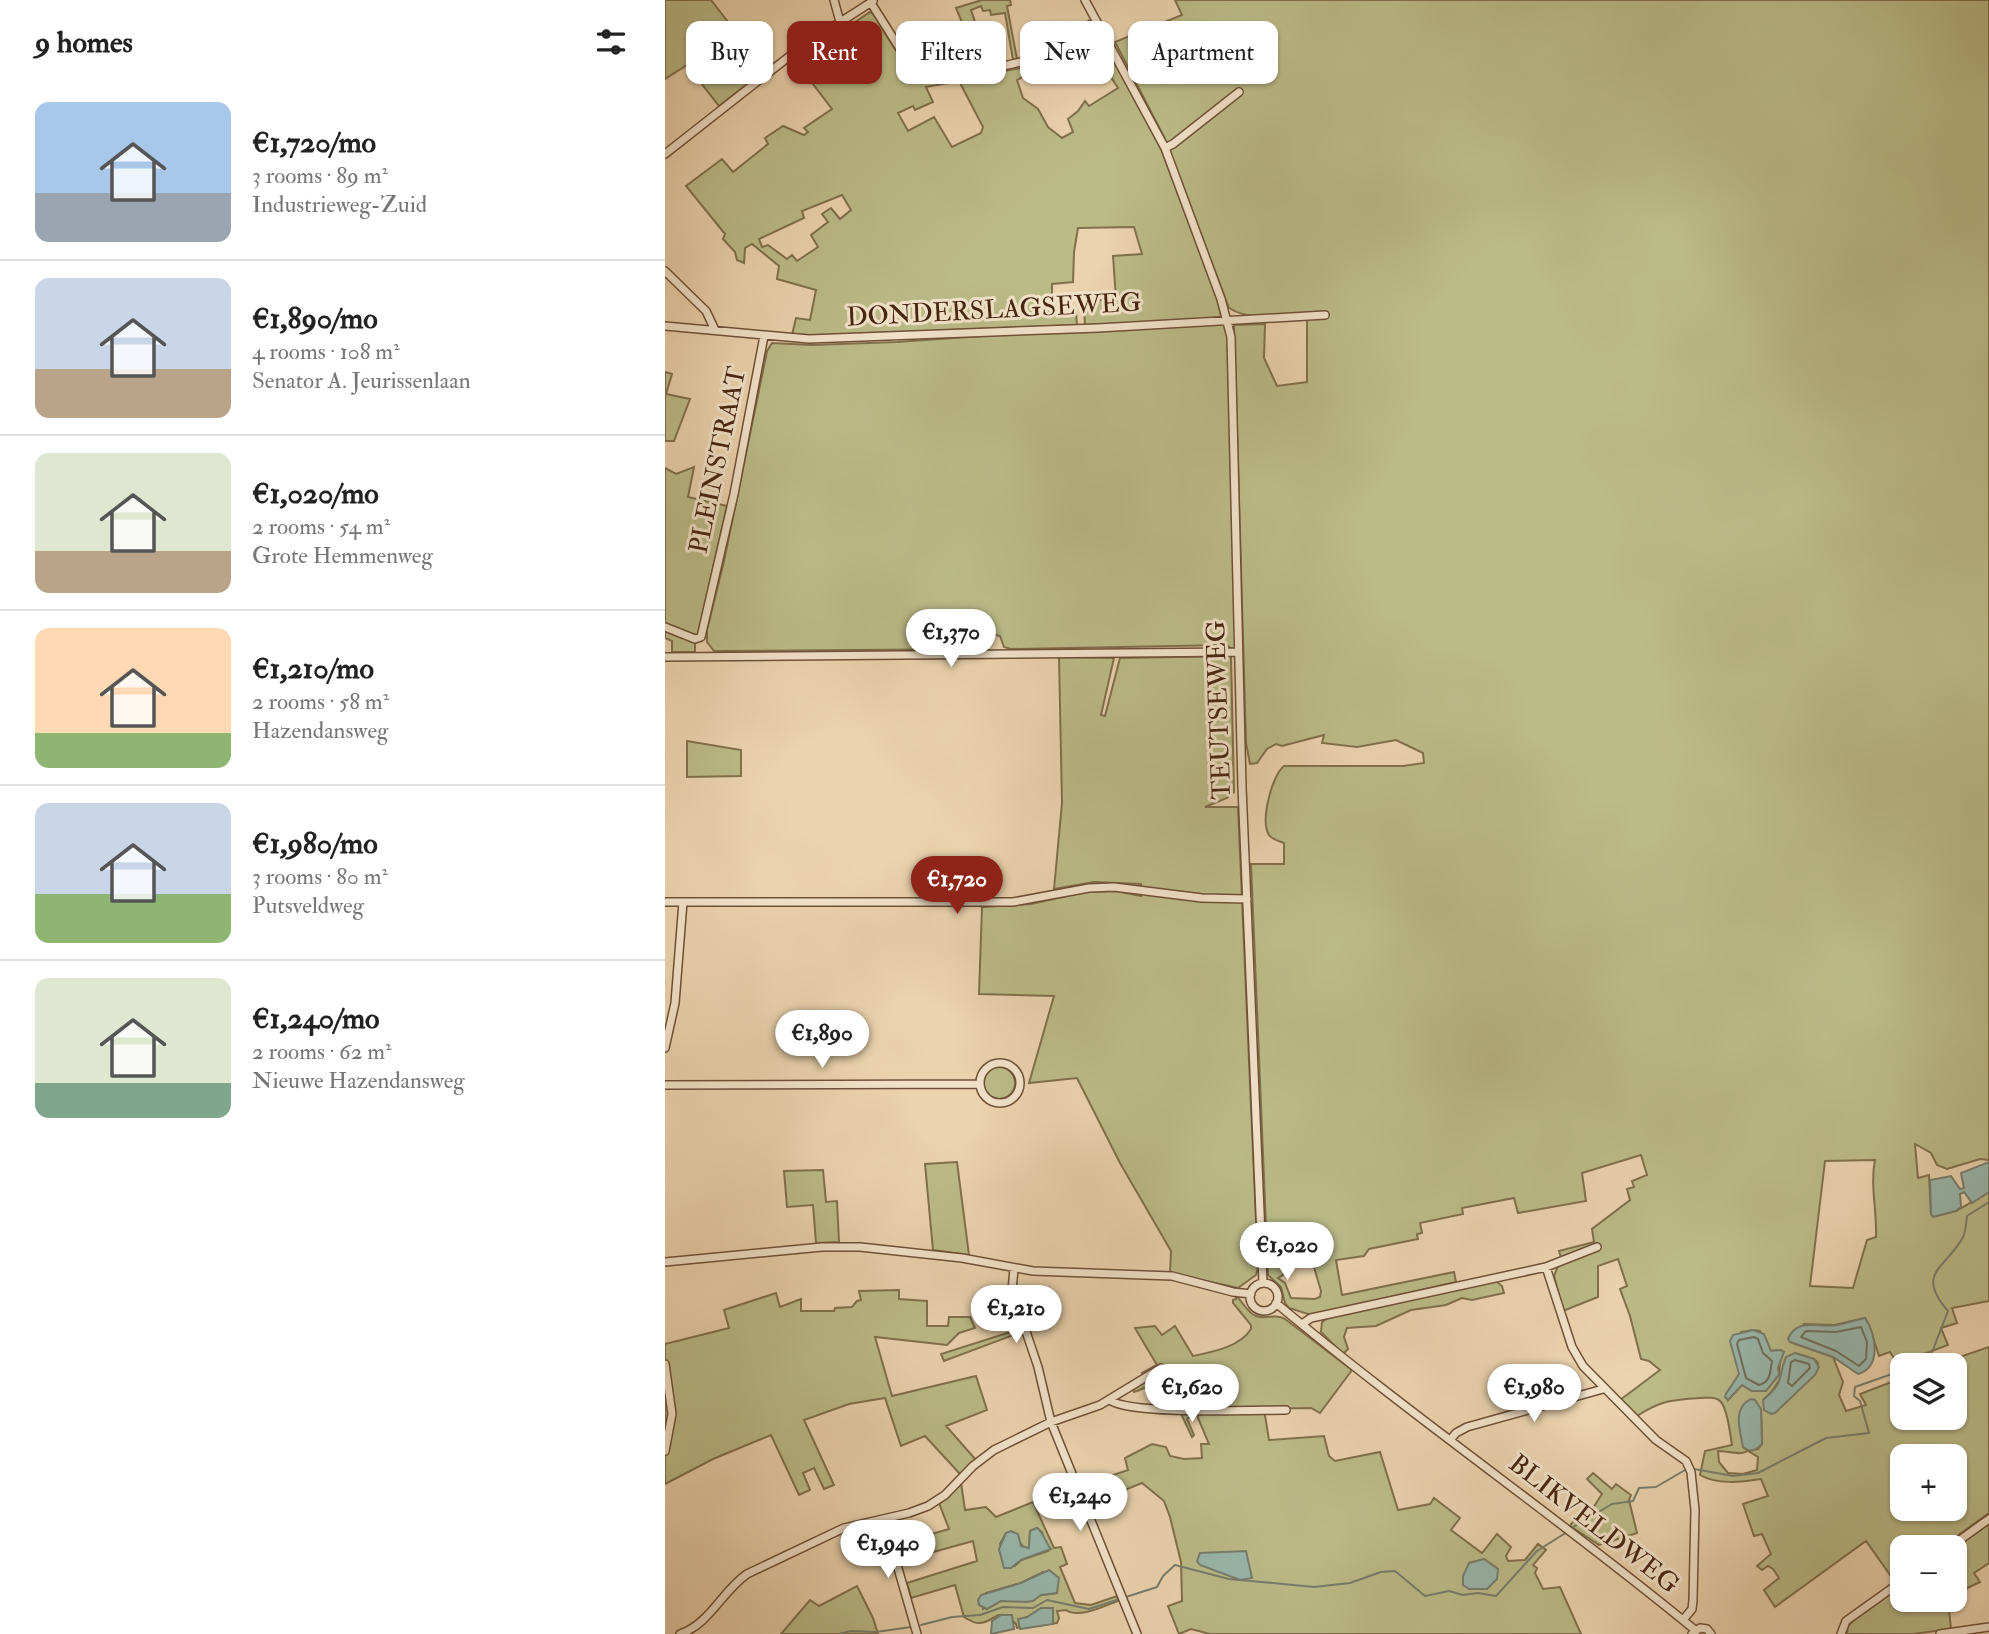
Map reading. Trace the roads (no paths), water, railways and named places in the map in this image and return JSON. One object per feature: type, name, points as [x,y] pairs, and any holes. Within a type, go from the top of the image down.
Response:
[{"type":"street","points":[[834,0],[840,21]]},
{"type":"street","name":"TEUTSEWEG","points":[[1085,0],[1096,21]]},
{"type":"street","points":[[842,21],[873,1],[909,63],[919,69],[936,72],[1020,62]]},
{"type":"street","name":"TEUTSEWEG","points":[[1114,55],[1164,148],[1231,337],[1237,652],[1263,1283]]},
{"type":"street","points":[[665,154],[787,58]]},
{"type":"street","points":[[1164,148],[1173,144],[1239,92]]},
{"type":"street","points":[[665,271],[706,312],[715,330]]},
{"type":"street","name":"DONDERSLAGSEWEG","points":[[665,326],[764,336],[853,338],[1325,315]]},
{"type":"street","name":"PLEINSTRAAT","points":[[665,627],[695,639],[701,637],[734,494],[764,336]]},
{"type":"street","points":[[665,657],[1237,652]]},
{"type":"street","points":[[665,902],[1013,902],[1089,888],[1114,887],[1202,898],[1247,899]]},
{"type":"street","points":[[665,1048],[675,1003],[683,902]]},
{"type":"street","points":[[995,1063],[1002,1063],[1014,1069],[1020,1082],[1016,1095],[997,1102],[985,1096],[980,1084],[984,1071],[995,1063]]},
{"type":"street","points":[[665,1085],[980,1084]]},
{"type":"street","points":[[665,1262],[822,1247],[860,1247],[963,1258],[1014,1269],[1172,1276],[1251,1294]]},
{"type":"street","points":[[1302,1324],[1311,1318],[1546,1268],[1597,1247]]},
{"type":"street","points":[[1546,1268],[1576,1357],[1603,1389],[1656,1440],[1685,1461],[1691,1472],[1695,1510],[1693,1600],[1692,1609],[1683,1620]]},
{"type":"street","points":[[1014,1269],[1012,1290],[1038,1367],[1051,1422],[1137,1634]]},
{"type":"street","points":[[1263,1283],[1274,1287],[1278,1297],[1269,1310],[1259,1310],[1252,1304],[1251,1294],[1255,1286],[1263,1283]]},
{"type":"street","name":"BLIKVELDWEG","points":[[1276,1303],[1369,1380],[1683,1620],[1693,1632]]},
{"type":"street","points":[[665,1364],[673,1414],[665,1451]]},
{"type":"street","points":[[680,1634],[694,1629],[734,1583],[747,1574],[844,1528],[884,1520],[928,1506],[945,1495],[973,1466],[994,1450],[1051,1422],[1110,1400],[1161,1368]]},
{"type":"street","points":[[1450,1440],[1467,1427],[1603,1389]]},
{"type":"street","points":[[1110,1400],[1121,1407],[1156,1409],[1286,1410]]},
{"type":"street","points":[[1967,1535],[1989,1519]]},
{"type":"street","points":[[884,1520],[917,1634]]},
{"type":"street","points":[[1841,1634],[1846,1621],[1890,1590]]},
{"type":"street","points":[[1693,1632],[1703,1628],[1711,1634]]},
{"type":"street","points":[[1940,1634],[1989,1628]]},
{"type":"water","points":[[1989,1162],[1989,1192],[1972,1203],[1964,1192],[1960,1194],[1961,1207],[1933,1217],[1930,1180],[1951,1176],[1960,1189],[1964,1188],[1961,1173]]},
{"type":"water","points":[[1865,1318],[1874,1341],[1874,1358],[1866,1370],[1858,1374],[1833,1357],[1788,1339],[1792,1332],[1803,1326],[1830,1326]]},
{"type":"water","points":[[1753,1330],[1764,1334],[1771,1351],[1784,1352],[1778,1368],[1779,1375],[1766,1391],[1752,1391],[1742,1385],[1728,1400],[1726,1394],[1739,1374],[1730,1341],[1733,1335]]},
{"type":"water","points":[[1795,1353],[1814,1359],[1819,1367],[1815,1375],[1771,1414],[1764,1410],[1763,1400],[1778,1384],[1786,1357]]},
{"type":"water","points":[[1751,1399],[1755,1400],[1761,1409],[1762,1444],[1751,1450],[1743,1447],[1739,1414],[1745,1403]]},
{"type":"water","points":[[1037,1528],[1051,1549],[1021,1560],[1011,1568],[1004,1568],[999,1549],[1006,1533],[1011,1531],[1018,1534],[1021,1546],[1029,1548],[1030,1531]]},
{"type":"water","points":[[1246,1551],[1252,1578],[1240,1580],[1200,1565],[1197,1561],[1200,1553]]},
{"type":"water","points":[[1484,1559],[1498,1569],[1497,1579],[1487,1589],[1469,1589],[1463,1585],[1463,1576],[1469,1563]]},
{"type":"water","points":[[1049,1570],[1059,1578],[1057,1593],[1041,1595],[1026,1602],[1001,1601],[987,1609],[979,1605],[981,1595],[1021,1583]]},
{"type":"water","points":[[1041,1608],[1053,1608],[1053,1624],[1020,1629],[1018,1619]]},
{"type":"water","points":[[1001,1615],[1012,1615],[1014,1629],[991,1634],[992,1621]]},
{"type":"waterway","points":[[1932,1353],[1948,1311],[1934,1287],[1937,1271],[1963,1237],[1967,1216],[1989,1202]]},
{"type":"waterway","points":[[1694,1469],[1733,1476],[1758,1473],[1826,1438],[1869,1433],[1860,1401],[1854,1396],[1855,1387],[1890,1375]]},
{"type":"waterway","points":[[1570,1529],[1612,1504],[1633,1501],[1639,1488],[1656,1487],[1685,1470]]},
{"type":"waterway","points":[[1126,1597],[1157,1587],[1163,1576],[1175,1565],[1229,1579],[1314,1587],[1350,1583],[1381,1572],[1395,1571],[1425,1596],[1449,1591],[1463,1595],[1478,1593],[1496,1596],[1537,1551],[1567,1532]]},
{"type":"waterway","points":[[921,1625],[952,1617],[980,1615],[1003,1607],[1033,1608],[1047,1600],[1089,1609],[1120,1599]]},
{"type":"waterway","points":[[839,1634],[911,1627]]}]
